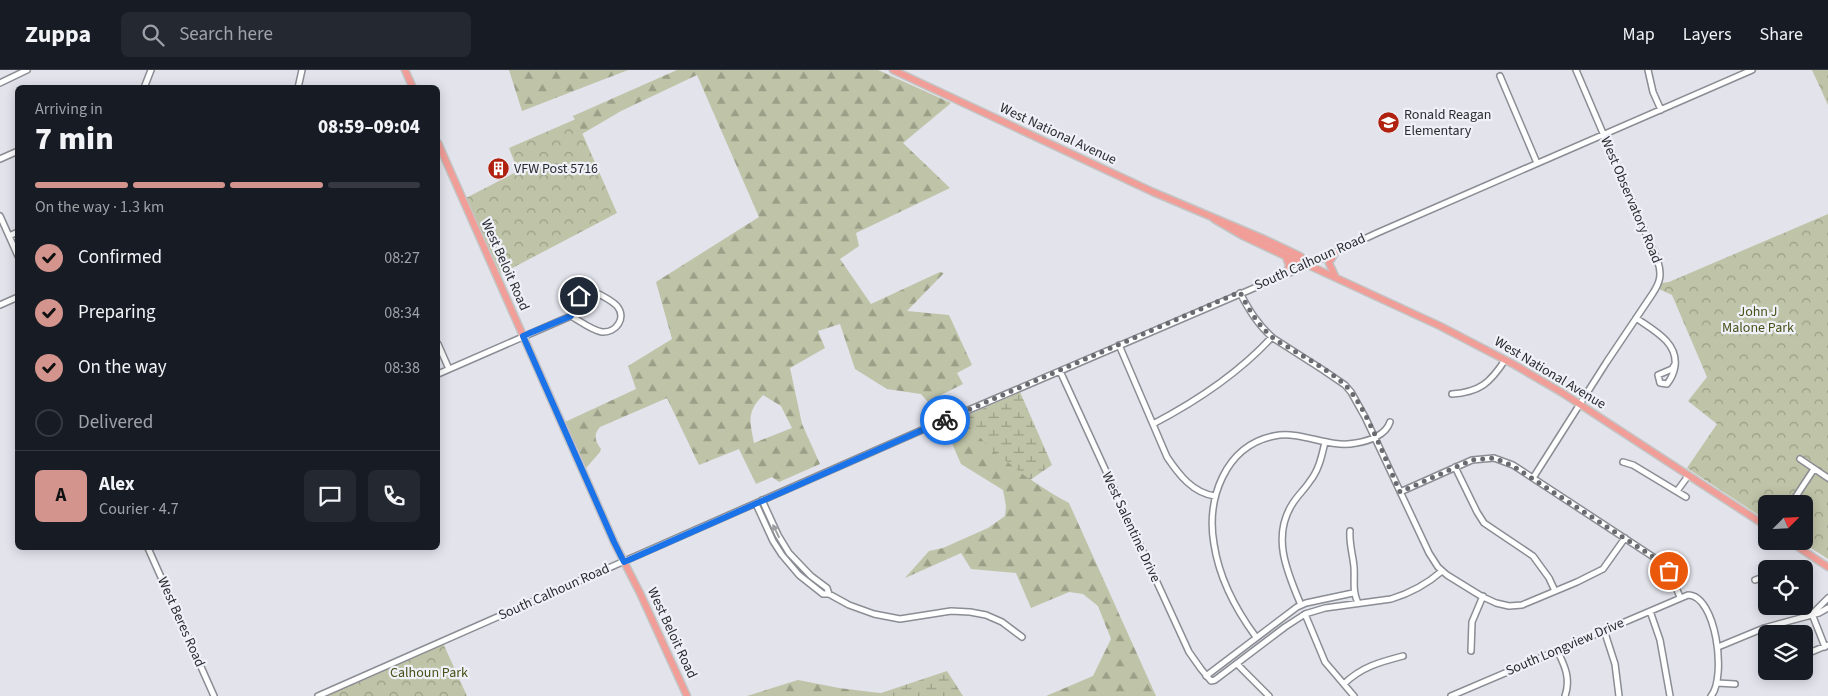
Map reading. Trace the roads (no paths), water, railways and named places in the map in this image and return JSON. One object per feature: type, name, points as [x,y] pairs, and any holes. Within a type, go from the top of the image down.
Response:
[{"type":"main road","points":[[405,70],[412,85]]},
{"type":"main road","name":"West National Avenue","points":[[893,70],[1214,219],[1243,236],[1296,261],[1308,264],[1440,326],[1505,360],[1580,405],[1758,521]]},
{"type":"main road","name":"West Beloit Road","points":[[440,148],[614,542],[687,696]]},
{"type":"main road","name":"West National Avenue","points":[[1214,219],[1300,256],[1308,264]]},
{"type":"main road","points":[[1335,253],[1329,264],[1336,277]]},
{"type":"main road","points":[[1283,254],[1289,262],[1287,274]]},
{"type":"main road","points":[[1803,550],[1828,566]]},
{"type":"street","points":[[0,83],[27,70]]},
{"type":"street","points":[[145,85],[151,70]]},
{"type":"street","points":[[299,85],[302,70]]},
{"type":"street","name":"West Observatory Road","points":[[1533,478],[1660,283],[1660,268],[1576,70]]},
{"type":"street","points":[[1648,70],[1649,79],[1660,110]]},
{"type":"street","name":"South Calhoun Road","points":[[318,696],[762,500],[1240,292],[1287,274],[1752,70]]},
{"type":"street","points":[[1500,76],[1537,163]]},
{"type":"street","points":[[0,159],[15,152]]},
{"type":"street","points":[[0,216],[15,249]]},
{"type":"street","points":[[9,236],[15,233]]},
{"type":"street","points":[[590,291],[616,305],[621,316],[620,323],[616,328],[604,332],[571,316],[575,301],[579,296],[590,291]]},
{"type":"street","points":[[1240,292],[1255,320],[1272,337],[1345,386],[1358,402],[1429,553],[1442,571],[1496,603],[1509,606],[1522,605],[1555,592],[1603,569],[1625,538]]},
{"type":"street","points":[[0,305],[15,299]]},
{"type":"street","points":[[440,373],[571,316]]},
{"type":"street","points":[[1636,318],[1665,338],[1672,351],[1675,364]]},
{"type":"street","points":[[1153,424],[1228,378],[1272,337]]},
{"type":"street","points":[[1118,345],[1167,457],[1191,486],[1215,496]]},
{"type":"street","points":[[440,349],[449,369]]},
{"type":"street","points":[[1452,394],[1469,392],[1484,385],[1493,377],[1505,360]]},
{"type":"street","name":"West Salentine Drive","points":[[1060,371],[1189,652],[1207,677]]},
{"type":"street","points":[[1256,637],[1234,602],[1218,562],[1212,526],[1215,496],[1224,470],[1250,444],[1274,436],[1285,434],[1298,435],[1325,442],[1357,443],[1386,431],[1390,422]]},
{"type":"street","points":[[1301,605],[1283,554],[1282,525],[1294,501],[1312,480],[1325,442]]},
{"type":"street","points":[[1400,492],[1472,460],[1484,458],[1501,460],[1533,478],[1625,538],[1666,567],[1680,597],[1692,595],[1700,600],[1714,629],[1718,647],[1717,683],[1711,696]]},
{"type":"street","points":[[1800,459],[1828,478]]},
{"type":"street","points":[[1623,462],[1633,465],[1686,497]]},
{"type":"street","points":[[1455,467],[1484,523],[1533,556],[1549,578],[1555,592]]},
{"type":"street","points":[[1797,495],[1814,468]]},
{"type":"street","points":[[1677,491],[1688,476]]},
{"type":"street","points":[[762,500],[788,552],[808,573],[827,588],[829,594]]},
{"type":"street","points":[[756,504],[773,541],[782,555],[803,578],[823,594],[829,594],[849,605],[874,614],[900,619],[951,612],[973,612],[1002,622],[1022,637]]},
{"type":"street","points":[[1350,531],[1350,548],[1354,568],[1353,593],[1358,603]]},
{"type":"street","name":"West Beres Road","points":[[149,550],[214,696]]},
{"type":"street","points":[[782,555],[788,552]]},
{"type":"street","points":[[1207,677],[1216,680],[1285,627],[1306,614],[1325,608],[1391,599],[1412,591],[1442,571]]},
{"type":"street","points":[[803,578],[808,573]]},
{"type":"street","points":[[1207,677],[1256,637],[1301,605],[1353,593]]},
{"type":"street","points":[[1472,651],[1472,622],[1483,596]]},
{"type":"street","name":"South Longview Drive","points":[[1451,696],[1680,597]]},
{"type":"street","points":[[1813,613],[1828,598]]},
{"type":"street","points":[[1813,614],[1828,608]]},
{"type":"street","points":[[1650,610],[1660,640],[1670,696]]},
{"type":"street","points":[[1306,614],[1325,662],[1354,696]]},
{"type":"street","points":[[1718,647],[1752,632],[1809,615]]},
{"type":"street","points":[[1812,615],[1826,646],[1813,651]]},
{"type":"street","points":[[1604,630],[1615,664],[1619,696]]},
{"type":"street","points":[[1557,650],[1568,676],[1565,696]]},
{"type":"street","points":[[1344,684],[1364,668],[1403,656]]},
{"type":"street","points":[[1237,664],[1269,696]]},
{"type":"street","points":[[1717,683],[1735,684]]},
{"type":"street","points":[[1468,688],[1472,696]]},
{"type":"place","name":"Ronald Reagan Elementary","points":[[1388,123]]},
{"type":"place","name":"VFW Post 5716","points":[[498,169]]},
{"type":"park label","name":"John J Malone Park","points":[[1758,320]]},
{"type":"park label","name":"Calhoun Park","points":[[429,673]]}]
